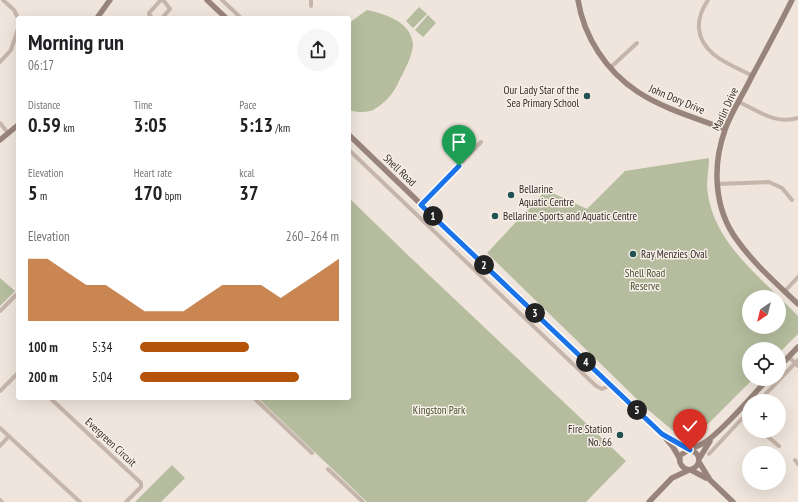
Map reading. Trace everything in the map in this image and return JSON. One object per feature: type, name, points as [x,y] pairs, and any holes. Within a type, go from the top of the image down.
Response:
[{"type":"main road","points":[[98,16],[110,0]]},
{"type":"main road","points":[[207,0],[224,16]]},
{"type":"main road","name":"John Dory Drive","points":[[578,0],[583,21],[602,58],[610,68],[628,84],[649,98],[725,129]]},
{"type":"main road","name":"Marlin Drive","points":[[784,290],[750,257],[736,240],[723,215],[717,184],[717,166],[725,129],[792,0]]},
{"type":"main road","points":[[0,140],[16,127]]},
{"type":"main road","name":"Shell Road","points":[[351,137],[662,434],[673,447],[680,460]]},
{"type":"main road","name":"Marlin Drive","points":[[786,292],[798,304]]},
{"type":"main road","points":[[786,360],[798,347]]},
{"type":"main road","points":[[649,502],[672,478],[682,453],[699,446],[713,436],[761,386]]},
{"type":"main road","name":"Shell Road","points":[[662,434],[689,450]]},
{"type":"main road","points":[[672,478],[696,467],[713,436]]},
{"type":"main road","points":[[689,450],[696,453],[702,470],[710,480],[733,502]]},
{"type":"main road","points":[[680,460],[683,468],[710,480]]},
{"type":"street","points":[[3,0],[14,10],[17,16]]},
{"type":"street","points":[[151,16],[149,13],[161,0],[169,6],[170,9],[164,16]]},
{"type":"street","points":[[222,0],[239,16]]},
{"type":"street","points":[[311,0],[311,6]]},
{"type":"street","points":[[708,0],[702,8],[699,22],[701,39],[705,46],[718,58],[753,76]]},
{"type":"street","points":[[0,62],[11,50],[16,36]]},
{"type":"street","points":[[610,68],[637,43]]},
{"type":"street","points":[[739,102],[770,117],[780,120],[789,121],[798,118]]},
{"type":"street","points":[[0,123],[8,133]]},
{"type":"street","points":[[421,205],[481,142]]},
{"type":"street","name":"Shell Road","points":[[351,152],[596,386],[602,389],[611,385]]},
{"type":"street","points":[[717,184],[769,182],[782,188],[792,200]]},
{"type":"street","points":[[786,290],[798,278]]},
{"type":"street","points":[[0,311],[16,295]]},
{"type":"street","points":[[766,394],[797,363],[789,357]]},
{"type":"street","points":[[0,391],[16,375]]},
{"type":"street","name":"Evergreen Circuit","points":[[52,400],[141,482],[141,487],[126,502]]},
{"type":"street","points":[[256,400],[312,453]]},
{"type":"street","points":[[709,454],[742,418]]},
{"type":"street","points":[[0,428],[80,502]]},
{"type":"street","points":[[0,446],[9,436]]},
{"type":"street","points":[[769,438],[779,446]]},
{"type":"street","points":[[328,469],[363,502]]},
{"type":"green space","points":[[419,7],[427,14],[413,28],[406,21]]},
{"type":"green space","points":[[367,10],[382,14],[403,25],[408,30],[413,44],[412,52],[396,87],[382,104],[367,112],[351,110],[351,22]]},
{"type":"green space","points":[[428,15],[436,23],[423,37],[415,30]]},
{"type":"green space","name":"Shell Road Reserve","points":[[709,158],[707,186],[715,219],[732,248],[772,290],[742,290],[742,334],[786,334],[786,304],[798,316],[798,334],[786,346],[786,342],[742,342],[742,386],[746,386],[695,437],[688,439],[678,435],[646,408],[487,253],[546,190],[587,209],[625,171]]},
{"type":"green space","name":"Kingston Park","points":[[351,200],[626,461],[586,502],[367,502],[260,400],[351,400]]},
{"type":"green space","points":[[0,278],[15,291],[0,306]]},
{"type":"green space","points":[[172,465],[185,478],[161,502],[135,502]]},
{"type":"place","name":"Our Lady Star of the Sea Primary School","points":[[587,96]]},
{"type":"place","name":"Bellarine Aquatic Centre","points":[[511,195]]},
{"type":"place","name":"Bellarine Sports and Aquatic Centre","points":[[495,216]]},
{"type":"place","name":"Ray Menzies Oval","points":[[633,254]]},
{"type":"place","name":"Fire Station No. 66","points":[[620,435]]},
{"type":"route","points":[[459,166],[421,205],[662,434],[684,448],[690,450]]}]
